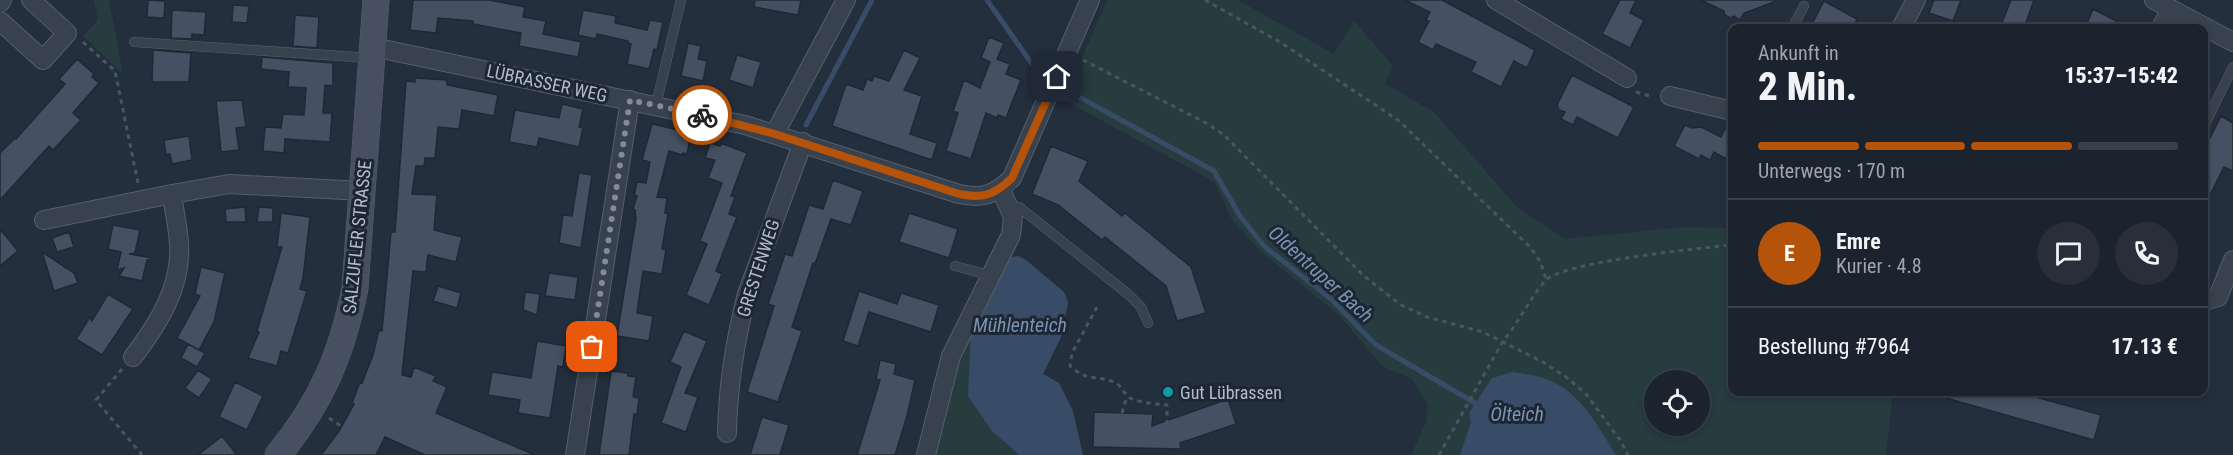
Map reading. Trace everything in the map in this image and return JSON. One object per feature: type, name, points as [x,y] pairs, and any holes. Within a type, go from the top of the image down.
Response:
[{"type":"street","points":[[0,21],[43,60],[67,33],[31,0]]},
{"type":"street","name":"SALZUFLER STRASSE","points":[[278,455],[301,426],[330,377],[341,349],[355,288],[376,0]]},
{"type":"street","points":[[775,134],[846,0]]},
{"type":"street","points":[[926,455],[951,356],[1011,235],[1013,217],[1000,188],[1012,178],[1090,0]]},
{"type":"street","points":[[1498,0],[1627,78]]},
{"type":"street","points":[[1904,24],[1916,0]]},
{"type":"street","points":[[2154,0],[2202,24]]},
{"type":"street","points":[[2163,24],[2171,9]]},
{"type":"street","points":[[2208,27],[2232,39]]},
{"type":"street","name":"LÜBRASSER WEG","points":[[373,52],[656,105],[736,123],[803,142],[959,194],[983,197],[1000,188]]},
{"type":"street","points":[[1670,96],[1728,110]]},
{"type":"street","points":[[575,455],[630,100]]},
{"type":"street","name":"GRESTENWEG","points":[[728,433],[728,396],[742,313],[803,142]]},
{"type":"street","points":[[44,220],[172,194],[244,183],[363,191]]},
{"type":"street","points":[[133,357],[154,330],[176,279],[179,243],[172,194]]},
{"type":"street","points":[[2208,300],[2218,297],[2233,260]]},
{"type":"lane","points":[[656,105],[681,0]]},
{"type":"lane","points":[[1794,24],[1804,6]]},
{"type":"lane","points":[[134,42],[373,52]]},
{"type":"lane","points":[[2208,118],[2233,67]]},
{"type":"lane","points":[[1011,209],[1019,207],[1128,294],[1141,307],[1148,323]]},
{"type":"lane","points":[[955,266],[992,276]]},
{"type":"path","points":[[1205,0],[1280,42],[1398,120],[1530,247],[1540,261],[1546,279]]},
{"type":"path","points":[[67,33],[82,42],[115,71],[142,200]]},
{"type":"path","points":[[1065,59],[1208,124],[1224,135],[1364,276],[1401,305],[1427,317],[1472,328],[1503,341],[1558,372],[1586,394],[1620,440],[1628,455]]},
{"type":"path","points":[[1627,78],[1634,91],[1658,98],[1670,96]]},
{"type":"path","points":[[1439,455],[1462,410],[1503,341],[1516,326],[1546,279],[1558,273],[1630,257],[1728,245]]},
{"type":"path","points":[[1097,306],[1072,353],[1070,366],[1087,377],[1111,380],[1119,385],[1127,396],[1153,404],[1167,405],[1167,425]]},
{"type":"path","points":[[133,357],[96,400],[142,455]]},
{"type":"path","points":[[1122,413],[1127,396]]},
{"type":"path","points":[[329,418],[342,426]]},
{"type":"green space","points":[[94,0],[109,0],[123,74],[83,36],[98,20]]},
{"type":"green space","points":[[1107,0],[1238,0],[1334,54],[1354,21],[1393,66],[1385,84],[1434,112],[1518,208],[1565,239],[1684,227],[1728,228],[1728,396],[1893,396],[1886,455],[1411,455],[1426,422],[1428,404],[1412,379],[1383,367],[1338,314],[1259,250],[1231,218],[1215,182],[1064,100]]},
{"type":"green space","points":[[971,331],[992,431],[1019,455],[931,455],[955,367]]},
{"type":"water","name":"Mühlenteich","points":[[1018,256],[1064,292],[1068,302],[1062,335],[1043,374],[1059,383],[1073,411],[1083,455],[1019,455],[992,431],[968,396],[971,331],[1009,258]]},
{"type":"water","name":"Ölteich","points":[[1513,372],[1542,378],[1569,392],[1587,411],[1616,455],[1460,455],[1471,422],[1469,413],[1492,378]]},
{"type":"building","points":[[148,0],[165,1],[164,18],[147,17]]},
{"type":"building","points":[[413,0],[489,0],[525,7],[523,17],[546,21],[543,34],[581,42],[578,57],[519,46],[521,33],[473,24],[473,21],[438,18],[436,33],[410,30]]},
{"type":"building","points":[[755,0],[801,0],[798,15],[754,7]]},
{"type":"building","points":[[1405,0],[1442,0],[1535,50],[1527,68],[1514,61],[1501,87],[1471,72],[1476,62],[1436,44],[1433,50],[1418,42],[1429,21],[1426,20],[1430,12]]},
{"type":"building","points":[[1620,0],[1636,0],[1630,13],[1644,20],[1630,48],[1602,34]]},
{"type":"building","points":[[1701,0],[1774,0],[1774,2],[1744,13],[1740,20],[1734,16],[1730,18],[1725,15],[1724,11]]},
{"type":"building","points":[[1934,0],[1961,0],[1953,21],[1929,13]]},
{"type":"building","points":[[2011,0],[2034,0],[2025,24],[2002,24]]},
{"type":"building","points":[[1824,1],[1857,19],[1855,24],[1812,24]]},
{"type":"building","points":[[233,5],[249,6],[247,23],[232,22]]},
{"type":"building","points":[[2093,9],[2122,24],[2087,24]]},
{"type":"building","points":[[172,10],[206,12],[204,35],[192,34],[192,39],[171,38]]},
{"type":"building","points":[[583,10],[616,16],[615,23],[647,30],[650,20],[663,22],[657,50],[654,49],[649,69],[627,64],[631,44],[628,41],[597,34],[596,39],[578,35]]},
{"type":"building","points":[[295,15],[319,17],[317,48],[293,46]]},
{"type":"building","points":[[989,37],[1004,43],[997,59],[1010,64],[1006,74],[1021,80],[1006,118],[998,115],[997,118],[986,113],[971,159],[946,151],[958,113],[953,111],[964,80],[980,88],[990,62],[981,58]]},
{"type":"building","points":[[688,43],[701,46],[698,59],[707,61],[703,81],[681,76]]},
{"type":"building","points":[[153,50],[191,53],[189,82],[152,82]]},
{"type":"building","points":[[904,50],[920,58],[904,90],[922,96],[910,134],[937,143],[932,160],[832,126],[846,84],[863,90],[867,79],[872,81],[874,76],[889,81]]},
{"type":"building","points":[[737,55],[761,62],[753,88],[729,80]]},
{"type":"building","points":[[262,57],[333,63],[333,86],[325,85],[323,113],[332,113],[330,142],[285,139],[284,153],[263,151],[265,127],[281,128],[283,114],[304,115],[306,88],[288,87],[289,72],[261,69]]},
{"type":"building","points":[[77,59],[94,74],[92,77],[99,83],[73,113],[81,120],[53,150],[49,146],[0,200],[0,153],[16,139],[65,84],[59,79]]},
{"type":"building","points":[[1572,75],[1634,107],[1618,138],[1577,117],[1573,125],[1561,119],[1565,112],[1559,110],[1557,105]]},
{"type":"building","points":[[415,78],[447,80],[447,85],[498,95],[494,116],[462,110],[459,129],[438,127],[435,158],[425,158],[424,166],[416,166],[412,194],[437,195],[434,230],[462,237],[456,262],[428,255],[426,272],[413,271],[402,375],[411,377],[414,367],[436,376],[433,381],[447,387],[436,413],[535,455],[425,455],[385,437],[376,455],[321,455],[339,431],[354,404],[352,403],[360,382],[362,383],[373,355],[379,330],[382,331],[391,232],[395,232],[406,81],[415,82]]},
{"type":"building","points":[[242,100],[246,127],[236,128],[239,150],[221,152],[216,101]]},
{"type":"building","points":[[562,104],[583,109],[579,127],[583,128],[579,147],[539,138],[537,147],[509,142],[515,110],[559,118]]},
{"type":"building","points":[[2221,116],[2233,123],[2233,171],[2224,167],[2208,199],[2208,142]]},
{"type":"building","points":[[1728,122],[1728,160],[1714,152],[1710,160],[1701,155],[1699,159],[1674,146],[1685,125],[1692,128],[1701,127],[1721,137]]},
{"type":"building","points":[[652,124],[688,132],[686,138],[690,139],[687,154],[682,155],[669,151],[657,197],[667,198],[665,213],[668,213],[662,249],[666,249],[662,274],[643,271],[637,313],[653,316],[649,341],[617,336],[636,219],[633,209],[637,196],[634,195],[637,182],[646,183],[650,162],[642,160]]},
{"type":"building","points":[[189,136],[192,160],[172,164],[170,154],[166,155],[164,140]]},
{"type":"building","points":[[710,143],[720,146],[721,143],[747,153],[731,196],[735,197],[729,214],[737,217],[716,271],[722,274],[709,305],[686,295],[707,244],[700,241],[722,183],[708,178],[715,160],[705,158]]},
{"type":"building","points":[[1051,146],[1088,161],[1079,181],[1122,216],[1125,213],[1191,267],[1206,313],[1177,321],[1166,286],[1105,237],[1102,240],[1058,205],[1032,194]]},
{"type":"building","points":[[579,173],[592,175],[581,248],[559,243],[563,215],[572,216]]},
{"type":"building","points":[[833,180],[863,191],[851,225],[831,219],[815,264],[813,263],[792,327],[802,331],[778,402],[747,392],[774,306],[768,304],[785,254],[792,256],[809,205],[823,209]]},
{"type":"building","points":[[245,207],[246,222],[226,222],[225,209]]},
{"type":"building","points":[[259,207],[273,208],[273,222],[257,222]]},
{"type":"building","points":[[281,213],[310,217],[300,289],[307,291],[288,353],[281,351],[277,366],[248,358],[259,332],[257,331],[282,247],[277,247]]},
{"type":"building","points":[[909,213],[958,229],[949,258],[899,242]]},
{"type":"building","points":[[113,225],[140,230],[135,253],[129,254],[153,258],[147,260],[142,281],[119,276],[124,268],[117,270],[121,252],[108,249]]},
{"type":"building","points":[[0,229],[18,251],[0,266]]},
{"type":"building","points":[[69,232],[74,247],[57,252],[52,238]]},
{"type":"building","points":[[42,252],[74,273],[78,283],[54,291]]},
{"type":"building","points":[[201,267],[225,273],[214,322],[199,350],[177,338],[200,296],[195,294]]},
{"type":"building","points":[[549,273],[578,277],[575,300],[545,296]]},
{"type":"building","points":[[438,286],[461,293],[457,308],[433,301]]},
{"type":"building","points":[[859,291],[897,304],[901,293],[939,305],[931,332],[869,312],[858,346],[843,341]]},
{"type":"building","points":[[525,292],[540,294],[537,315],[523,310]]},
{"type":"building","points":[[108,294],[133,309],[102,355],[76,339],[90,317],[92,321]]},
{"type":"building","points":[[684,331],[707,341],[685,393],[698,397],[686,432],[661,423],[681,367],[670,362]]},
{"type":"building","points":[[537,341],[566,346],[563,367],[558,366],[550,418],[518,413],[520,400],[488,395],[492,372],[531,378]]},
{"type":"building","points":[[188,344],[205,353],[197,367],[181,358]]},
{"type":"building","points":[[880,360],[896,364],[894,374],[915,380],[907,416],[895,455],[857,455],[880,380],[876,379]]},
{"type":"building","points":[[198,370],[212,379],[199,398],[185,388]]},
{"type":"building","points":[[611,371],[628,373],[628,376],[636,377],[633,397],[639,398],[637,415],[634,414],[629,455],[599,455]]},
{"type":"building","points":[[235,382],[263,396],[247,430],[219,417]]},
{"type":"building","points":[[1939,396],[2032,396],[2101,415],[2094,440]]},
{"type":"building","points":[[1228,399],[1236,424],[1180,443],[1181,449],[1093,447],[1094,412],[1153,414],[1152,426]]},
{"type":"building","points":[[762,417],[789,425],[780,455],[750,455]]},
{"type":"building","points":[[222,436],[237,455],[198,455]]},
{"type":"waterway","points":[[806,125],[872,0]]},
{"type":"waterway","name":"Oldentruper Bach","points":[[987,0],[1032,64],[1072,93],[1214,171],[1240,216],[1265,247],[1330,298],[1376,345],[1475,403],[1478,409]]},
{"type":"way so far","points":[[592,347],[630,100],[702,115]]},
{"type":"place","name":"Gut Lübrassen","points":[[1168,392]]},
{"type":"route","points":[[702,115],[775,134],[959,194],[983,197],[1012,178],[1057,77]]}]
